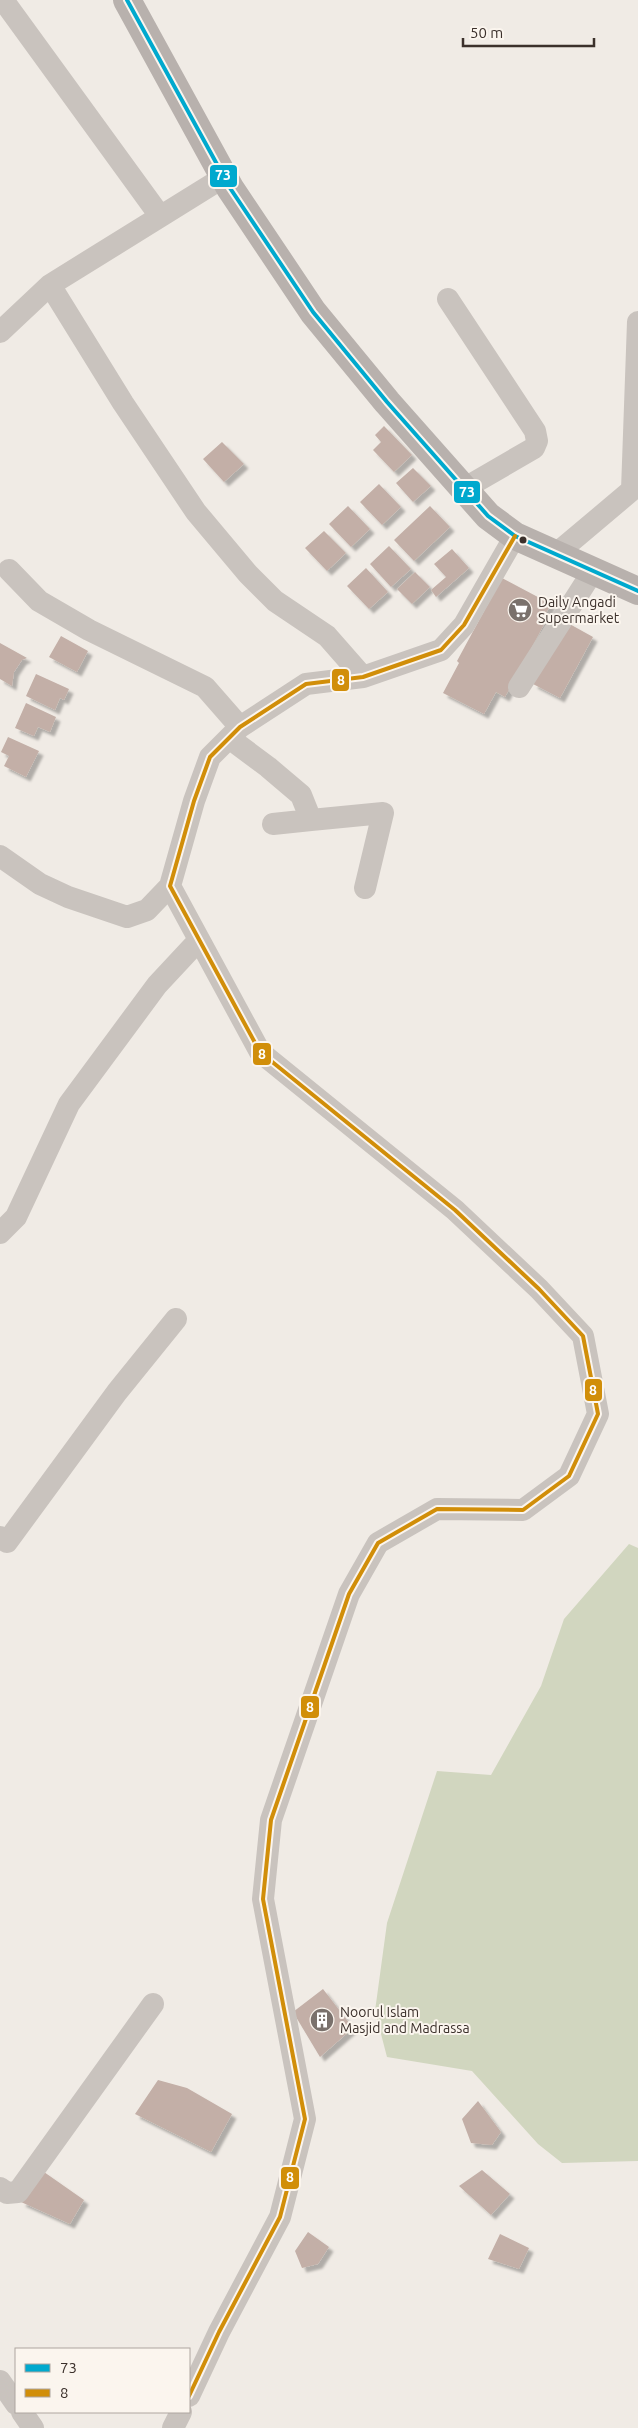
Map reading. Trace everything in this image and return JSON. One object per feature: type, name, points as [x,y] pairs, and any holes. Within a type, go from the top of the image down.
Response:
[{"type":"main road","points":[[127,0],[224,177],[313,312],[387,402],[488,516],[515,536],[638,591]]},
{"type":"street","points":[[3,0],[160,216]]},
{"type":"street","points":[[0,332],[50,285],[224,177]]},
{"type":"street","points":[[50,285],[123,403],[196,512],[255,581],[275,601],[327,636],[363,677]]},
{"type":"street","points":[[448,299],[535,431],[537,441],[534,448],[465,488]]},
{"type":"street","points":[[556,554],[632,490],[638,322]]},
{"type":"street","points":[[0,856],[40,884],[76,900],[127,917],[147,910],[170,886],[194,800],[210,756],[234,732],[306,684],[363,677],[441,650],[464,625],[515,536]]},
{"type":"street","points":[[9,570],[39,601],[88,630],[205,688],[234,732],[268,767],[301,796],[311,820]]},
{"type":"street","points":[[519,687],[593,570]]},
{"type":"street","points":[[273,824],[383,812],[366,888]]},
{"type":"street","points":[[170,886],[198,941],[260,1052],[455,1210],[539,1289],[583,1336],[598,1414],[569,1476],[522,1510],[437,1508],[378,1543],[348,1594],[271,1820],[263,1900],[305,2118],[280,2217],[219,2332],[190,2394]]},
{"type":"street","points":[[0,1232],[16,1217],[70,1104],[156,985],[198,941]]},
{"type":"street","points":[[0,1537],[7,1542],[117,1392],[176,1319]]},
{"type":"street","points":[[0,2188],[7,2193],[18,2192],[153,2004]]},
{"type":"street","points":[[0,2381],[15,2403]]},
{"type":"street","points":[[23,2413],[33,2428]]},
{"type":"street","points":[[173,2428],[180,2413]]},
{"type":"green space","points":[[629,1544],[638,1548],[638,2161],[562,2163],[538,2144],[472,2071],[387,2057],[375,2011],[387,1923],[437,1771],[491,1775],[541,1686],[564,1619]]},
{"type":"building","points":[[384,426],[412,455],[394,472],[373,450],[381,442],[375,435]]},
{"type":"building","points":[[222,442],[244,464],[224,482],[203,459]]},
{"type":"building","points":[[413,468],[431,486],[413,502],[396,483]]},
{"type":"building","points":[[379,484],[401,507],[382,525],[360,502]]},
{"type":"building","points":[[348,506],[370,529],[351,547],[329,524]]},
{"type":"building","points":[[430,506],[450,527],[414,561],[394,540]]},
{"type":"building","points":[[324,531],[346,553],[327,571],[305,548]]},
{"type":"building","points":[[389,546],[411,569],[391,587],[370,564]]},
{"type":"building","points":[[452,549],[469,568],[436,597],[431,590],[446,577],[434,564]]},
{"type":"building","points":[[366,568],[388,592],[369,609],[347,586]]},
{"type":"building","points":[[415,572],[430,587],[412,604],[397,589]]},
{"type":"building","points":[[502,578],[551,604],[545,615],[548,617],[505,697],[496,692],[484,714],[443,693],[459,663],[457,661]]},
{"type":"building","points":[[566,622],[593,637],[560,698],[533,684]]},
{"type":"building","points":[[61,636],[88,651],[77,672],[49,657]]},
{"type":"building","points":[[0,643],[27,658],[22,660],[14,672],[12,686],[0,679]]},
{"type":"building","points":[[36,674],[69,689],[64,700],[60,698],[55,710],[26,696]]},
{"type":"building","points":[[26,703],[56,717],[50,732],[38,727],[34,736],[15,728]]},
{"type":"building","points":[[8,737],[39,751],[26,777],[4,766],[9,756],[1,752]]},
{"type":"building","name":"Noorul Islam Masjid and Madrassa","points":[[323,1989],[353,2028],[320,2057],[293,2012]]},
{"type":"building","points":[[158,2080],[187,2088],[232,2114],[211,2152],[135,2114]]},
{"type":"building","points":[[478,2101],[501,2132],[492,2145],[471,2143],[462,2119]]},
{"type":"building","points":[[482,2170],[510,2194],[491,2215],[459,2186]]},
{"type":"building","points":[[44,2172],[84,2200],[70,2224],[21,2202]]},
{"type":"building","points":[[308,2232],[329,2247],[318,2264],[302,2268],[295,2251]]},
{"type":"building","points":[[500,2234],[529,2248],[519,2269],[488,2259]]},
{"type":"transit line","name":"73","points":[[127,0],[230,188],[313,312],[387,402],[488,516],[515,536],[638,591]]},
{"type":"transit line","name":"8","points":[[190,2394],[219,2332],[280,2217],[305,2119],[263,1899],[271,1820],[349,1594],[378,1543],[437,1509],[523,1510],[569,1476],[598,1414],[583,1336],[539,1289],[455,1210],[260,1052],[170,886],[194,801],[210,757],[240,727],[306,684],[363,677],[441,650],[464,625],[515,536]]},
{"type":"place","name":"Daily Angadi Supermarket","points":[[520,610]]},
{"type":"place","name":"Noorul Islam Masjid and Madrassa","points":[[322,2020]]}]
